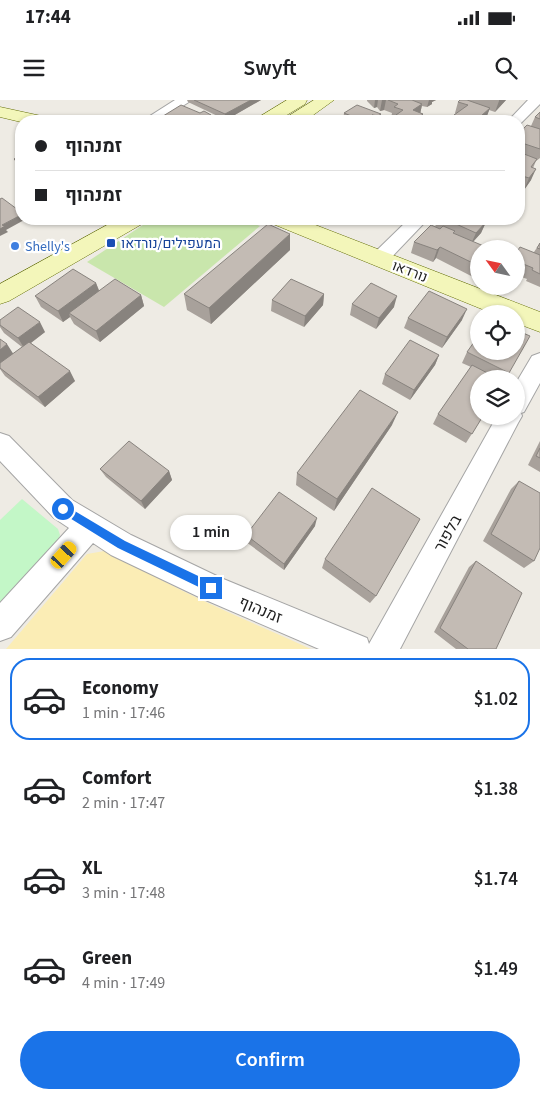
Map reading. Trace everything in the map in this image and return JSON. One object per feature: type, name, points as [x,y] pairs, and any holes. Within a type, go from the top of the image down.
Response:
[{"type":"street","points":[[159,115],[185,100]]},
{"type":"street","points":[[275,115],[299,100]]},
{"type":"street","points":[[302,115],[325,100]]},
{"type":"street","points":[[521,115],[536,100]]},
{"type":"street","points":[[0,112],[15,115]]},
{"type":"street","points":[[0,274],[89,225]]},
{"type":"street","points":[[0,295],[123,225]]},
{"type":"street","name":"נורדאו","points":[[296,225],[540,322]]},
{"type":"street","points":[[379,259],[413,225]]},
{"type":"street","points":[[525,389],[540,362]]},
{"type":"street","name":"בלפור","points":[[383,649],[505,425]]},
{"type":"street","name":"זמנהוף","points":[[0,444],[63,509],[121,545],[211,588],[356,649]]},
{"type":"street","points":[[0,626],[90,526]]},
{"type":"green space","points":[[143,225],[260,226],[164,307],[87,262]]},
{"type":"green space","points":[[22,499],[58,529],[60,535],[57,545],[0,606],[0,520]]},
{"type":"sand","points":[[110,550],[183,591],[311,649],[6,649],[87,554]]},
{"type":"building","points":[[194,100],[251,100],[225,114]]},
{"type":"building","points":[[388,100],[412,100],[422,104],[413,110],[423,114],[396,115],[403,110],[394,107],[398,104]]},
{"type":"building","points":[[460,100],[467,100],[490,108],[482,115],[454,115],[468,105],[458,102]]},
{"type":"building","points":[[181,105],[200,113],[204,111],[211,115],[165,115]]},
{"type":"building","points":[[357,105],[381,114],[349,115],[344,113]]},
{"type":"building","points":[[540,112],[540,119],[535,117]]},
{"type":"building","points":[[527,125],[540,129],[540,149],[525,144],[525,127]]},
{"type":"building","points":[[525,154],[537,159],[531,167],[536,169],[529,178],[525,177]]},
{"type":"building","points":[[2,198],[15,208],[15,218],[2,225],[5,226],[0,229],[0,199]]},
{"type":"building","points":[[267,225],[290,234],[209,308],[184,294]]},
{"type":"building","points":[[431,225],[440,229],[443,226],[455,231],[453,233],[470,240],[470,262],[440,247],[437,250],[414,242]]},
{"type":"building","points":[[458,225],[483,225],[476,233]]},
{"type":"building","points":[[525,249],[540,255],[540,274],[532,270],[533,268],[525,265]]},
{"type":"building","points":[[73,269],[96,283],[58,311],[35,296]]},
{"type":"building","points":[[115,279],[141,295],[96,331],[69,313]]},
{"type":"building","points":[[291,279],[324,294],[305,316],[272,300]]},
{"type":"building","points":[[371,283],[397,296],[379,318],[352,304]]},
{"type":"building","points":[[429,291],[467,309],[447,337],[408,318]]},
{"type":"building","points":[[18,307],[40,322],[18,338],[0,325],[0,320]]},
{"type":"building","points":[[525,334],[530,336],[525,345]]},
{"type":"building","points":[[0,339],[7,344],[0,350]]},
{"type":"building","points":[[410,340],[439,355],[414,390],[385,374]]},
{"type":"building","points":[[29,342],[70,371],[38,397],[0,368],[0,363]]},
{"type":"building","points":[[483,360],[516,360],[511,370],[503,370]]},
{"type":"building","points":[[472,365],[482,370],[470,370],[470,425],[478,425],[472,434],[438,414]]},
{"type":"building","points":[[360,390],[398,412],[337,499],[297,473]]},
{"type":"building","points":[[129,441],[169,471],[141,501],[100,469]]},
{"type":"building","points":[[540,448],[540,458],[536,456]]},
{"type":"building","points":[[519,481],[540,493],[540,548],[534,561],[491,534]]},
{"type":"building","points":[[372,488],[420,519],[376,596],[325,559]]},
{"type":"building","points":[[279,492],[317,518],[284,564],[246,535]]},
{"type":"building","points":[[476,561],[522,593],[496,649],[468,649],[440,628]]},
{"type":"place","name":"המעפילים/נורדאו","points":[[111,243]]},
{"type":"place","name":"Shelly's","points":[[15,246]]},
{"type":"route","points":[[63,509],[121,545],[211,588]]}]
